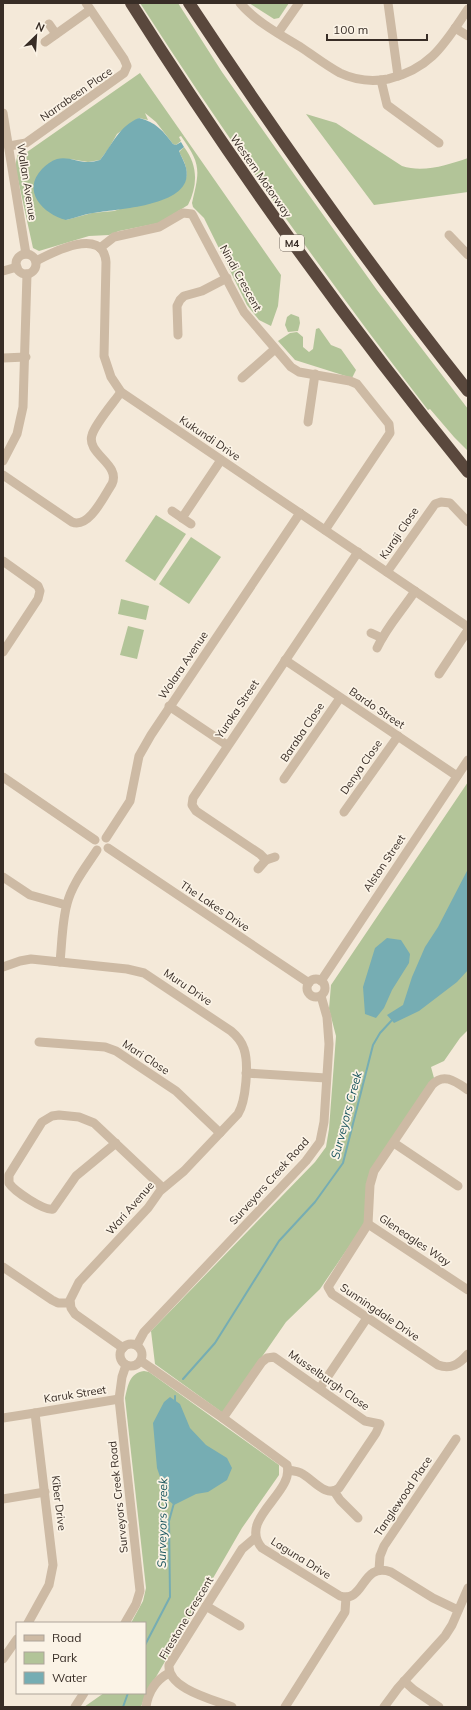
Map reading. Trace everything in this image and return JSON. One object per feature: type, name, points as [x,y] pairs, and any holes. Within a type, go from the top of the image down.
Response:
[{"type":"highway","name":"Western Motorway","points":[[131,3],[193,99],[273,216],[356,330],[468,472]]},
{"type":"highway","points":[[189,3],[249,94],[360,250],[468,391]]},
{"type":"street","points":[[240,3],[247,11],[278,33],[341,73],[361,79],[381,80],[415,70],[430,60],[468,9]]},
{"type":"street","points":[[278,33],[299,3]]},
{"type":"street","points":[[388,3],[398,76]]},
{"type":"street","points":[[45,42],[88,6]]},
{"type":"street","name":"Narrabeen Place","points":[[9,146],[26,143],[124,73],[127,66],[124,59],[88,6]]},
{"type":"street","points":[[49,24],[56,34]]},
{"type":"street","points":[[455,28],[468,36]]},
{"type":"street","points":[[381,80],[387,105],[439,143]]},
{"type":"street","name":"Wallan Avenue","points":[[3,114],[26,254]]},
{"type":"street","name":"Nindi Crescent","points":[[100,248],[116,236],[159,227],[180,214],[189,213],[195,218],[244,312],[275,349],[294,369],[350,381],[357,384],[389,424],[391,429],[389,435],[325,530]]},
{"type":"street","points":[[449,235],[468,254]]},
{"type":"street","points":[[36,261],[59,250],[81,244],[90,243],[100,248]]},
{"type":"street","name":"Kukundi Drive","points":[[100,248],[105,256],[106,262],[104,356],[111,377],[121,392],[468,627]]},
{"type":"street","points":[[26,254],[32,256],[36,261],[35,270],[27,274],[21,272],[17,267],[18,258],[26,254]]},
{"type":"street","points":[[3,272],[17,267]]},
{"type":"street","points":[[3,461],[15,439],[21,418],[26,357],[27,274]]},
{"type":"street","points":[[178,335],[177,306],[181,299],[202,291],[227,278]]},
{"type":"street","points":[[242,378],[275,349]]},
{"type":"street","points":[[3,358],[26,357]]},
{"type":"street","points":[[308,422],[315,374]]},
{"type":"street","points":[[3,475],[72,522],[79,523],[87,520],[112,484],[114,478],[112,470],[92,445],[92,435],[121,392]]},
{"type":"street","points":[[182,518],[221,460]]},
{"type":"street","name":"Kuraji Close","points":[[387,572],[435,504],[441,502],[450,503],[468,522]]},
{"type":"street","points":[[172,511],[191,524]]},
{"type":"street","name":"Wolara Avenue","points":[[106,838],[130,801],[141,750],[169,706],[300,513]]},
{"type":"street","name":"Yuroka Street","points":[[258,869],[270,859],[196,811],[192,805],[194,795],[358,552]]},
{"type":"street","points":[[3,561],[36,584],[40,591],[38,599],[3,652]]},
{"type":"street","points":[[377,648],[389,625],[401,612],[415,591]]},
{"type":"street","points":[[439,674],[468,630]]},
{"type":"street","points":[[371,633],[382,638]]},
{"type":"street","name":"Bardo Street","points":[[284,660],[457,776]]},
{"type":"street","name":"Baraba Close","points":[[284,779],[340,698]]},
{"type":"street","points":[[169,706],[227,745]]},
{"type":"street","name":"Denya Close","points":[[344,812],[398,736]]},
{"type":"street","name":"Alston Street","points":[[321,981],[468,760]]},
{"type":"street","points":[[3,777],[95,840]]},
{"type":"street","points":[[101,837],[106,838],[109,844],[108,848],[102,852],[97,850],[94,847],[95,840],[101,837]]},
{"type":"street","name":"The Lakes Drive","points":[[108,848],[309,983]]},
{"type":"street","points":[[60,962],[66,905],[75,884],[97,850]]},
{"type":"street","points":[[3,877],[30,895],[66,905]]},
{"type":"street","name":"Muru Drive","points":[[3,967],[27,959],[127,969],[148,975],[235,1034],[245,1051],[246,1074]]},
{"type":"street","points":[[313,980],[321,981],[325,990],[320,996],[315,997],[310,994],[308,989],[309,983],[313,980]]},
{"type":"street","name":"Surveyors Creek Road","points":[[137,1345],[144,1332],[315,1150],[320,1142],[324,1126],[328,1037],[327,1017],[320,996]]},
{"type":"street","name":"Mari Close","points":[[39,1042],[105,1047],[116,1051],[176,1091],[220,1133]]},
{"type":"street","points":[[246,1074],[326,1078]]},
{"type":"street","name":"Wari Avenue","points":[[70,1303],[72,1292],[79,1282],[148,1208],[163,1188],[184,1171],[238,1114],[243,1104],[246,1074]]},
{"type":"street","name":"Sunningdale Drive","points":[[468,1090],[453,1080],[445,1078],[432,1085],[372,1178],[368,1224],[328,1287],[332,1294],[366,1318],[440,1366],[448,1367],[457,1365],[468,1354]]},
{"type":"street","points":[[116,1143],[80,1172],[69,1184],[53,1209],[43,1208],[13,1188],[9,1183],[9,1175],[39,1125],[52,1116],[79,1117],[90,1121],[116,1143],[163,1188]]},
{"type":"street","points":[[394,1143],[458,1186]]},
{"type":"street","name":"Gleneagles Way","points":[[368,1224],[468,1290]]},
{"type":"street","points":[[3,1267],[52,1300],[58,1303],[70,1303],[73,1312],[78,1317],[123,1348]]},
{"type":"street","points":[[320,1388],[366,1318]]},
{"type":"street","points":[[130,1344],[137,1345],[142,1350],[141,1361],[133,1367],[126,1365],[120,1357],[123,1348],[130,1344]]},
{"type":"street","name":"Musselburgh Close","points":[[223,1418],[262,1362],[267,1358],[277,1358],[366,1421],[380,1424],[339,1488],[334,1491]]},
{"type":"street","points":[[141,1361],[284,1462],[288,1470],[301,1473],[327,1491],[334,1491],[340,1500],[358,1518]]},
{"type":"street","name":"Surveyors Creek Road","points":[[126,1365],[122,1377],[119,1399],[140,1591],[136,1604],[126,1622]]},
{"type":"street","name":"Karuk Street","points":[[35,1413],[119,1399]]},
{"type":"street","points":[[3,1418],[35,1413]]},
{"type":"street","name":"Kiber Drive","points":[[29,1622],[47,1591],[53,1572],[53,1557],[35,1413]]},
{"type":"street","name":"Tanglewood Place","points":[[379,1570],[380,1556],[384,1546],[456,1439]]},
{"type":"street","name":"Laguna Drive","points":[[288,1470],[285,1480],[258,1523],[255,1538],[266,1551],[336,1594],[346,1597]]},
{"type":"street","points":[[3,1499],[45,1492]]},
{"type":"street","name":"Firestone Crescent","points":[[232,1707],[199,1695],[175,1680],[170,1673],[171,1661],[242,1549],[255,1538]]},
{"type":"street","points":[[285,1707],[345,1612],[346,1597],[357,1592],[368,1576],[379,1570],[391,1572],[433,1598],[458,1610]]},
{"type":"street","points":[[384,1707],[404,1681],[442,1640],[452,1625],[468,1588]]},
{"type":"street","points":[[206,1606],[240,1626]]},
{"type":"street","points":[[3,1658],[16,1641]]},
{"type":"street","points":[[146,1707],[148,1698],[156,1683],[170,1673]]},
{"type":"street","points":[[404,1681],[414,1690],[439,1707]]},
{"type":"street","points":[[75,1707],[83,1694]]},
{"type":"green space","points":[[140,3],[178,3],[222,72],[296,177],[377,290],[468,409],[468,451],[430,409],[428,410],[316,260],[209,107]]},
{"type":"green space","points":[[249,3],[289,3],[279,18],[274,19]]},
{"type":"green space","points":[[140,73],[281,275],[278,306],[271,326],[259,320],[247,305],[204,218],[193,207],[192,203],[196,183],[197,168],[188,146],[181,136],[179,137],[181,141],[176,145],[173,144],[156,122],[145,113],[148,120],[139,118],[117,134],[100,160],[88,162],[70,159],[66,220],[92,213],[114,211],[181,188],[187,174],[184,161],[179,152],[184,147],[192,161],[195,175],[194,190],[188,205],[159,223],[119,231],[109,235],[89,236],[39,251],[33,248],[15,166],[18,153],[27,152]]},
{"type":"green space","points":[[306,114],[336,123],[402,166],[418,169],[427,168],[468,158],[468,192],[374,205]]},
{"type":"green space","points":[[291,314],[299,317],[300,323],[298,331],[288,332],[285,325],[287,317]]},
{"type":"green space","points":[[319,328],[331,345],[341,349],[356,370],[352,378],[295,360],[278,341],[290,333],[297,332],[303,337],[303,347],[309,352],[313,349],[316,329]]},
{"type":"green space","points":[[156,515],[186,534],[155,581],[125,561]]},
{"type":"green space","points":[[191,537],[221,557],[189,604],[159,584]]},
{"type":"green space","points":[[121,599],[149,606],[146,620],[118,614]]},
{"type":"green space","points":[[128,626],[144,630],[137,659],[120,655]]},
{"type":"green space","points":[[468,782],[468,1030],[460,1038],[444,1061],[431,1067],[434,1078],[371,1170],[365,1223],[320,1289],[286,1322],[223,1413],[155,1364],[151,1331],[315,1162],[326,1147],[329,1129],[336,1036],[329,1009],[331,985]]},
{"type":"green space","points":[[139,1372],[149,1372],[279,1465],[279,1475],[242,1528],[145,1696],[141,1707],[84,1707],[103,1694],[146,1694],[146,1622],[132,1622],[143,1601],[146,1588],[125,1398],[128,1385],[132,1377]]},
{"type":"water","points":[[139,118],[150,122],[159,128],[173,144],[176,145],[181,142],[184,147],[179,151],[185,165],[187,176],[181,189],[171,196],[145,205],[90,214],[66,220],[50,213],[43,207],[34,193],[36,177],[42,169],[49,163],[61,158],[88,162],[100,160],[121,131],[132,121]]},
{"type":"water","points":[[468,869],[468,970],[457,982],[419,1011],[394,1023],[387,1015],[403,1005],[412,977],[425,947],[438,927]]},
{"type":"water","points":[[387,938],[401,940],[410,954],[409,963],[392,990],[384,1008],[376,1018],[365,1014],[363,987],[375,948]]},
{"type":"water","points":[[170,1397],[180,1404],[190,1428],[206,1445],[227,1458],[232,1468],[227,1480],[208,1492],[196,1494],[174,1505],[168,1500],[157,1468],[153,1423],[164,1402]]},
{"type":"waterway","name":"Surveyors Creek","points":[[183,1379],[215,1343],[279,1241],[315,1202],[343,1163],[373,1045],[380,1033],[393,1019]]},
{"type":"waterway","name":"Surveyors Creek","points":[[175,1396],[175,1401]]},
{"type":"waterway","name":"Surveyors Creek","points":[[146,1643],[170,1597],[169,1521],[174,1503]]},
{"type":"waterway","name":"Surveyors Creek","points":[[123,1707],[128,1694]]}]
